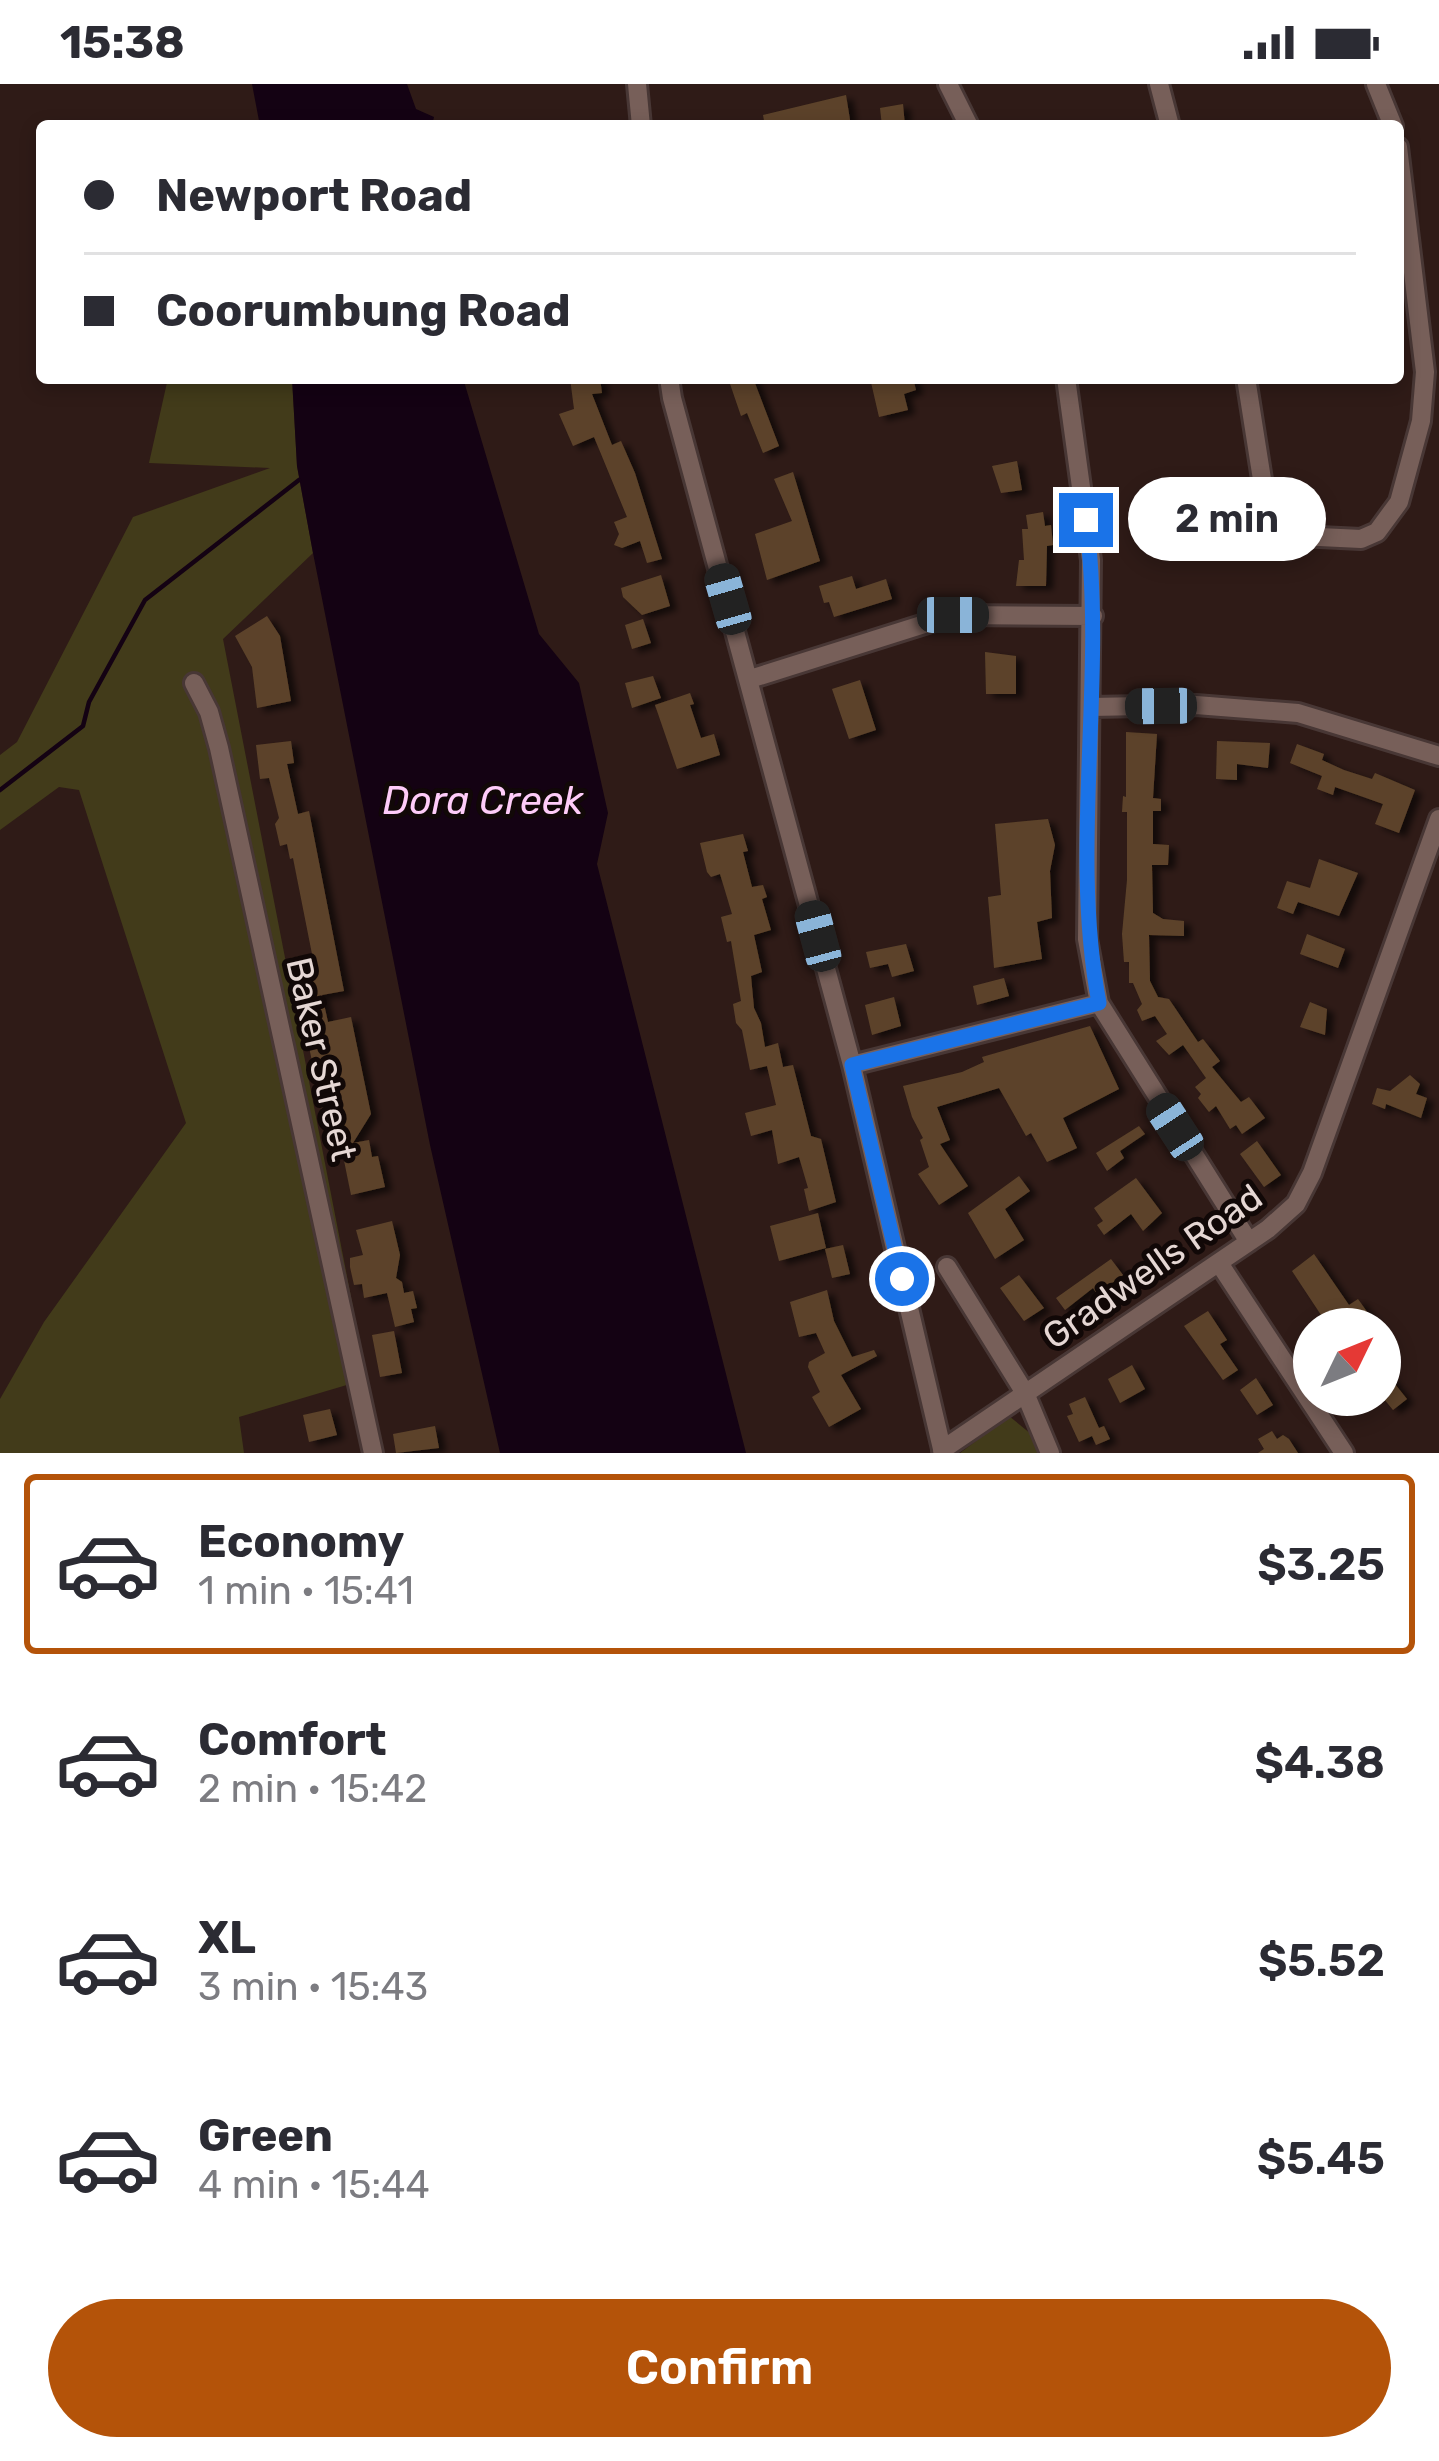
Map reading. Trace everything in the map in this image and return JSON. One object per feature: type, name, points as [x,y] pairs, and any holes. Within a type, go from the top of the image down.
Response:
[{"type":"street","points":[[637,84],[640,120]]},
{"type":"street","points":[[948,84],[966,120]]},
{"type":"street","points":[[1160,84],[1169,120]]},
{"type":"street","points":[[1376,84],[1391,120]]},
{"type":"street","points":[[1247,384],[1264,492],[1273,516],[1299,536],[1360,538],[1377,532],[1399,502],[1420,421],[1425,372],[1404,198]]},
{"type":"street","points":[[671,384],[852,1065],[942,1451]]},
{"type":"street","points":[[1067,384],[1091,560],[1088,939],[1099,1003],[1249,1242]]},
{"type":"street","points":[[751,679],[953,615],[1093,616]]},
{"type":"street","name":"Baker Street","points":[[194,683],[219,748],[373,1453]]},
{"type":"street","points":[[1091,707],[1196,705],[1298,713],[1439,756]]},
{"type":"street","name":"Gradwells Road","points":[[942,1451],[1219,1263],[1295,1204],[1312,1173],[1439,819]]},
{"type":"street","points":[[852,1065],[1099,1003]]},
{"type":"street","points":[[1219,1263],[1344,1453]]},
{"type":"street","points":[[947,1267],[1025,1394],[1050,1453]]},
{"type":"shaded area","points":[[167,384],[292,384],[297,466],[313,553],[223,639],[367,1379],[239,1417],[244,1453],[0,1453],[0,1399],[44,1322],[186,1123],[79,790],[59,787],[0,830],[0,755],[17,742],[133,517],[270,468],[149,463]]},
{"type":"shaded area","points":[[1009,1416],[1031,1434],[1039,1453],[960,1453]]},
{"type":"water","points":[[252,84],[407,84],[416,109],[434,117],[433,120],[259,120]]},
{"type":"water","name":"Dora Creek","points":[[292,384],[465,384],[539,634],[579,683],[608,813],[597,864],[746,1453],[500,1453],[430,1145],[297,466]]},
{"type":"building","points":[[846,95],[850,120],[764,120],[763,115]]},
{"type":"building","points":[[903,104],[904,120],[881,120],[880,108]]},
{"type":"building","points":[[571,384],[601,384],[602,393],[592,394],[612,445],[621,441],[635,473],[662,559],[647,563],[640,541],[622,548],[614,545],[619,534],[614,522],[627,517],[594,437],[573,446],[559,414],[574,409]]},
{"type":"building","points":[[730,384],[755,384],[779,446],[763,453],[747,413],[741,416]]},
{"type":"building","points":[[871,384],[914,384],[916,390],[904,394],[908,410],[879,417]]},
{"type":"building","points":[[1017,461],[1022,490],[1001,493],[992,466]]},
{"type":"building","points":[[793,472],[820,561],[767,580],[755,534],[792,521],[774,479]]},
{"type":"building","points":[[1043,512],[1045,526],[1051,525],[1053,545],[1047,546],[1046,586],[1016,586],[1019,560],[1024,560],[1026,515]]},
{"type":"building","points":[[661,575],[670,606],[642,615],[623,597],[621,588]]},
{"type":"building","points":[[852,576],[856,589],[886,579],[892,599],[834,617],[819,586]]},
{"type":"building","points":[[267,616],[280,636],[291,701],[257,708],[252,667],[235,636]]},
{"type":"building","points":[[643,619],[651,643],[632,649],[625,625]]},
{"type":"building","points":[[985,652],[1016,656],[1016,694],[986,694]]},
{"type":"building","points":[[653,676],[661,698],[632,708],[625,683]]},
{"type":"building","points":[[860,680],[876,730],[849,739],[832,689]]},
{"type":"building","points":[[690,693],[701,738],[714,734],[720,755],[677,769],[655,705]]},
{"type":"building","points":[[1126,732],[1157,734],[1153,798],[1161,799],[1161,811],[1153,811],[1153,844],[1169,845],[1168,865],[1152,865],[1153,913],[1184,921],[1184,936],[1149,935],[1150,981],[1158,997],[1169,999],[1198,1042],[1203,1039],[1220,1061],[1212,1067],[1241,1102],[1249,1097],[1265,1118],[1242,1134],[1236,1125],[1230,1129],[1216,1106],[1209,1112],[1198,1098],[1201,1094],[1195,1087],[1206,1078],[1183,1045],[1169,1055],[1156,1041],[1167,1034],[1155,1016],[1142,1021],[1137,1010],[1142,1004],[1129,983],[1122,934],[1127,880],[1127,812],[1122,812]]},
{"type":"building","points":[[291,741],[294,763],[287,764],[298,814],[309,811],[344,991],[322,995],[328,1022],[351,1017],[371,1114],[353,1143],[369,1140],[385,1187],[351,1195],[337,1126],[327,1128],[308,1062],[312,1061],[290,958],[312,954],[293,858],[287,844],[280,846],[269,778],[260,779],[256,745]]},
{"type":"building","points":[[1217,741],[1270,743],[1268,768],[1237,764],[1237,780],[1216,779]]},
{"type":"building","points":[[1297,744],[1324,754],[1322,760],[1344,770],[1372,779],[1375,773],[1415,790],[1399,833],[1375,824],[1383,804],[1335,787],[1333,795],[1317,789],[1322,776],[1290,763]]},
{"type":"building","points":[[1048,819],[1055,845],[1050,871],[1052,918],[1037,922],[1042,959],[994,968],[988,897],[1001,895],[995,824]]},
{"type":"building","points":[[743,834],[752,887],[763,885],[771,930],[754,935],[762,972],[751,976],[754,1008],[765,1047],[778,1043],[783,1067],[793,1065],[811,1136],[821,1139],[836,1202],[809,1211],[799,1157],[778,1164],[772,1130],[751,1136],[745,1113],[776,1105],[767,1066],[750,1070],[742,1030],[736,1023],[733,1004],[741,1001],[731,941],[727,942],[721,917],[732,914],[720,874],[711,877],[707,872],[700,843]]},
{"type":"building","points":[[1319,859],[1358,873],[1339,916],[1298,902],[1293,914],[1277,908],[1287,881],[1310,888]]},
{"type":"building","points":[[1307,934],[1345,949],[1338,968],[1300,954]]},
{"type":"building","points":[[906,944],[914,971],[892,977],[888,964],[870,968],[866,952]]},
{"type":"building","points":[[1004,978],[1009,996],[977,1005],[973,986]]},
{"type":"building","points":[[894,997],[901,1026],[872,1035],[865,1005]]},
{"type":"building","points":[[1310,1002],[1327,1009],[1325,1035],[1300,1027]]},
{"type":"building","points":[[1090,1026],[1119,1089],[1063,1118],[1077,1148],[1047,1162],[999,1088],[937,1107],[950,1140],[940,1144],[968,1186],[939,1205],[918,1174],[929,1167],[903,1086],[962,1072],[984,1062],[982,1057]]},
{"type":"building","points":[[1410,1075],[1420,1084],[1416,1094],[1427,1098],[1421,1118],[1386,1104],[1385,1109],[1372,1104],[1377,1088],[1390,1091]]},
{"type":"building","points":[[1139,1126],[1145,1134],[1120,1151],[1124,1158],[1107,1171],[1096,1153]]},
{"type":"building","points":[[1257,1141],[1281,1175],[1264,1187],[1240,1154]]},
{"type":"building","points":[[1019,1176],[1030,1191],[1005,1209],[1024,1240],[995,1259],[968,1213]]},
{"type":"building","points":[[1136,1178],[1162,1213],[1143,1231],[1131,1214],[1104,1235],[1097,1225],[1103,1221],[1094,1208]]},
{"type":"building","points":[[818,1213],[826,1248],[779,1261],[770,1226]]},
{"type":"building","points":[[392,1221],[400,1255],[396,1278],[404,1293],[413,1291],[417,1308],[411,1309],[414,1322],[395,1327],[387,1293],[364,1298],[362,1284],[354,1285],[350,1267],[350,1258],[363,1255],[356,1230]]},
{"type":"building","points":[[843,1245],[850,1274],[832,1278],[825,1249]]},
{"type":"building","points":[[1314,1254],[1349,1305],[1358,1299],[1364,1308],[1316,1308],[1292,1271]]},
{"type":"building","points":[[1111,1259],[1123,1275],[1097,1294],[1093,1288],[1065,1310],[1056,1298]]},
{"type":"building","points":[[1019,1275],[1044,1308],[1024,1321],[1000,1288]]},
{"type":"building","points":[[827,1290],[834,1321],[852,1357],[874,1350],[877,1356],[841,1375],[861,1409],[829,1427],[812,1397],[820,1392],[808,1367],[825,1353],[816,1333],[799,1337],[790,1302]]},
{"type":"building","points":[[1208,1311],[1227,1340],[1220,1344],[1238,1370],[1223,1380],[1184,1326]]},
{"type":"building","points":[[394,1331],[402,1373],[380,1377],[372,1335]]},
{"type":"building","points":[[1132,1365],[1145,1389],[1120,1403],[1108,1379]]},
{"type":"building","points":[[1256,1378],[1273,1405],[1257,1415],[1240,1390]]},
{"type":"building","points":[[1085,1397],[1099,1428],[1104,1426],[1110,1439],[1096,1445],[1092,1436],[1079,1442],[1067,1416],[1073,1414],[1069,1404]]},
{"type":"building","points":[[330,1409],[337,1435],[309,1442],[303,1415]]},
{"type":"building","points":[[435,1426],[439,1448],[396,1453],[393,1434]]},
{"type":"building","points":[[1272,1431],[1277,1439],[1283,1435],[1289,1439],[1298,1453],[1258,1453],[1264,1449],[1258,1439]]},
{"type":"waterway","points":[[0,790],[83,726],[89,702],[145,600],[299,480]]},
{"type":"route","points":[[902,1279],[852,1065],[1099,1003],[1088,939],[1093,616],[1086,520]]}]
